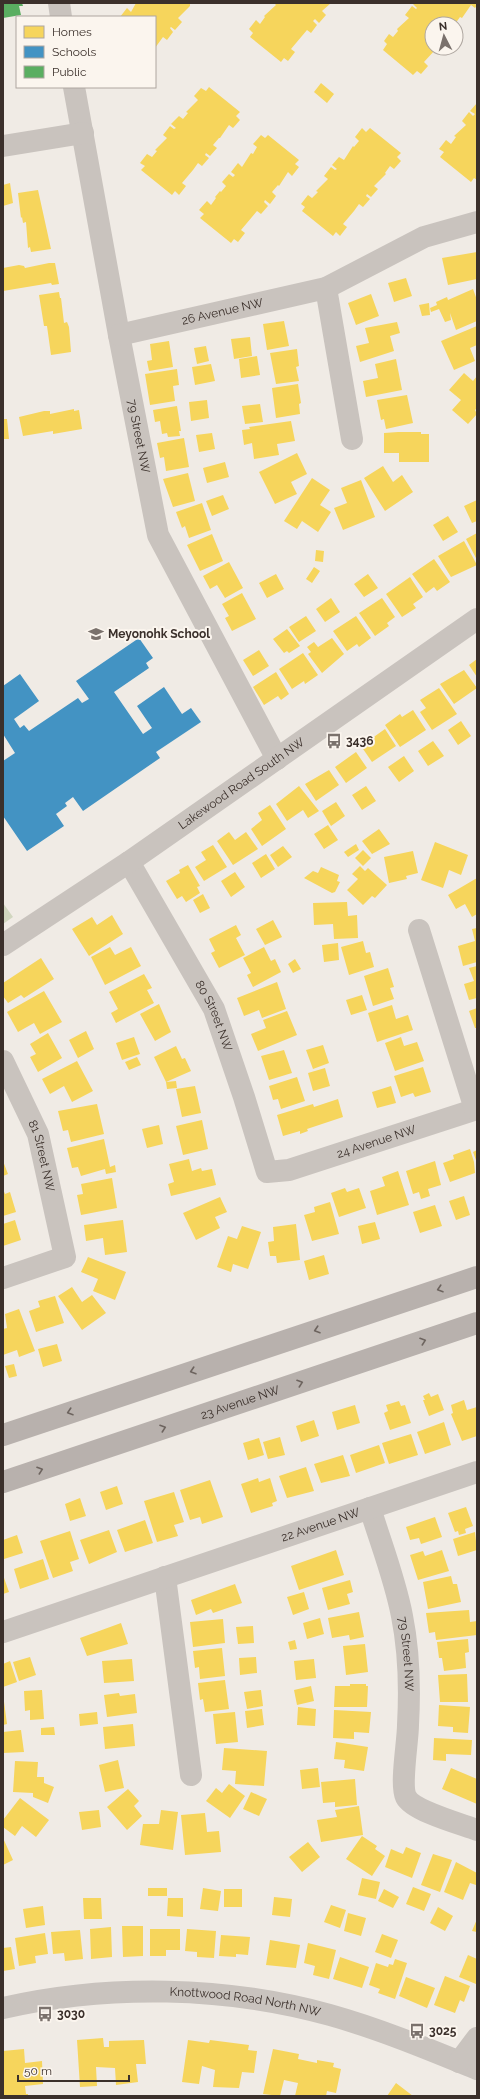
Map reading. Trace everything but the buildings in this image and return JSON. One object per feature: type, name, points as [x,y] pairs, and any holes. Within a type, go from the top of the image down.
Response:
[{"type":"main road","points":[[3,1435],[477,1277]]},
{"type":"main road","name":"23 Avenue NW","points":[[3,1482],[477,1323]]},
{"type":"street","points":[[59,3],[61,16]]},
{"type":"street","name":"79 Street NW","points":[[74,88],[119,335],[158,535],[277,759]]},
{"type":"street","points":[[3,146],[83,133]]},
{"type":"street","name":"26 Avenue NW","points":[[119,335],[326,288],[424,238],[477,222]]},
{"type":"street","points":[[326,288],[352,440]]},
{"type":"street","name":"Lakewood Road South NW","points":[[3,945],[129,862],[477,619]]},
{"type":"street","name":"80 Street NW","points":[[129,862],[214,1009],[244,1097],[267,1172],[277,1173]]},
{"type":"street","name":"24 Avenue NW","points":[[277,1173],[378,1142],[476,1109],[419,930]]},
{"type":"street","name":"81 Street NW","points":[[3,1061],[38,1134],[65,1257],[3,1278]]},
{"type":"street","name":"22 Avenue NW","points":[[3,1632],[477,1472]]},
{"type":"street","name":"79 Street NW","points":[[370,1508],[395,1586],[405,1636],[409,1696],[408,1747],[403,1785],[406,1797],[409,1802],[416,1807],[477,1830]]},
{"type":"street","points":[[165,1577],[191,1775]]},
{"type":"street","name":"Knottwood Road North NW","points":[[3,2008],[98,1994],[170,1992],[254,1999],[328,2014],[387,2033],[468,2065]]},
{"type":"street","points":[[468,2065],[477,2038]]},
{"type":"green space","points":[[3,903],[13,917],[3,924]]},
{"type":"place","name":"Meyonohk School","points":[[96,634]]},
{"type":"place","name":"3436","points":[[334,741]]},
{"type":"place","name":"3030","points":[[45,2014]]},
{"type":"place","name":"3025","points":[[417,2031]]}]
